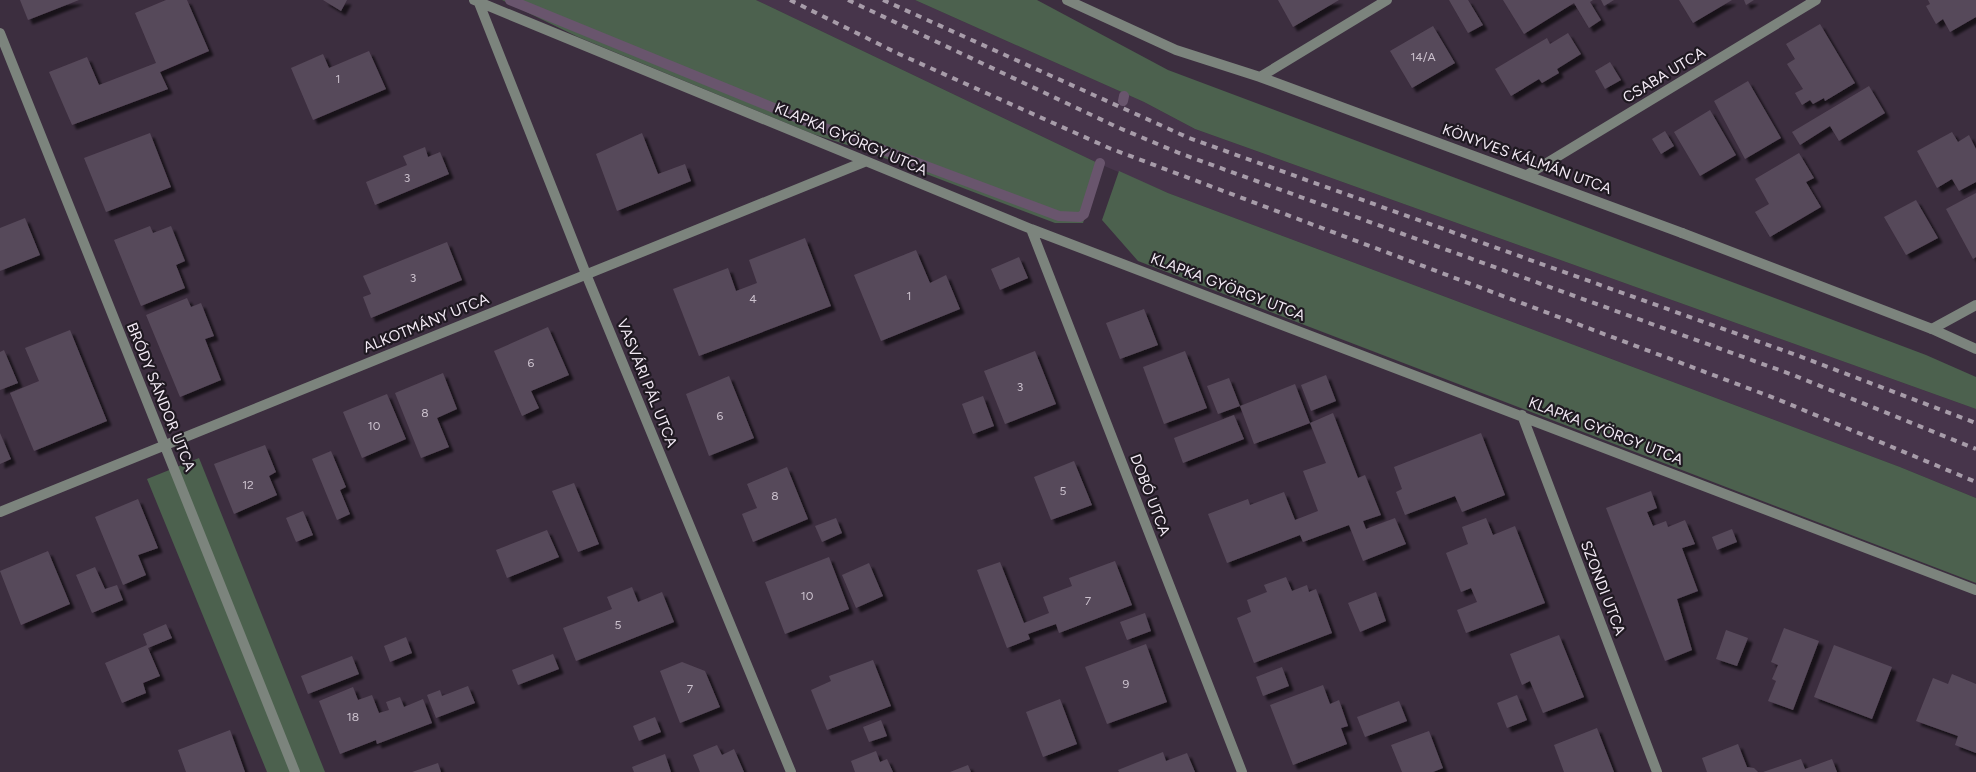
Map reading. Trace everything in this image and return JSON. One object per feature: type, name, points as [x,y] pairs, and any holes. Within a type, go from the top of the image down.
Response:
[{"type":"street","name":"KÖNYVES KÁLMÁN UTCA","points":[[1067,0],[1176,50],[1260,77],[1527,175],[1932,329],[1976,349]]},
{"type":"street","points":[[1260,77],[1387,0]]},
{"type":"street","name":"CSABA UTCA","points":[[1527,175],[1816,0]]},
{"type":"street","name":"KLAPKA GYÖRGY UTCA","points":[[476,2],[1031,229],[1522,414],[1976,590]]},
{"type":"street","name":"VASVÁRI PÁL UTCA","points":[[476,2],[791,772]]},
{"type":"street","name":"BRÓDY SÁNDOR UTCA","points":[[0,33],[295,772]]},
{"type":"street","name":"ALKOTMÁNY UTCA","points":[[0,512],[864,162]]},
{"type":"street","name":"DOBÓ UTCA","points":[[1031,229],[1242,772]]},
{"type":"street","points":[[1932,329],[1976,304]]},
{"type":"street","name":"SZONDI UTCA","points":[[1522,414],[1657,772]]},
{"type":"shaded area","points":[[756,0],[915,0],[1144,102],[1195,129],[1976,409],[1976,498],[1900,467],[1168,193],[1102,165]]},
{"type":"green space","points":[[502,0],[756,0],[1102,165],[1083,223],[1055,223],[866,151],[813,134],[578,37]]},
{"type":"green space","points":[[915,0],[1037,0],[1168,70],[1926,355],[1976,377],[1976,409],[1195,129],[1144,102]]},
{"type":"green space","points":[[1119,171],[1168,193],[1900,467],[1976,498],[1976,583],[1138,261],[1102,220]]},
{"type":"green space","points":[[199,458],[325,772],[267,772],[147,479]]},
{"type":"building","points":[[20,0],[79,0],[28,20]]},
{"type":"building","points":[[166,0],[187,0],[209,51],[160,72],[168,89],[72,125],[49,72],[87,57],[99,85],[156,63],[135,13]]},
{"type":"building","points":[[323,0],[347,0],[341,11]]},
{"type":"building","points":[[1278,0],[1339,0],[1293,27]]},
{"type":"building","points":[[1449,0],[1468,0],[1483,25],[1468,33]]},
{"type":"building","points":[[1503,0],[1593,0],[1590,2],[1601,20],[1589,28],[1574,3],[1524,34]]},
{"type":"building","points":[[1601,0],[1614,0],[1604,6]]},
{"type":"building","points":[[1679,0],[1732,0],[1693,23]]},
{"type":"building","points":[[1744,0],[1754,0],[1746,5]]},
{"type":"building","points":[[1928,0],[1976,0],[1976,17],[1950,32],[1943,19],[1936,24],[1926,6],[1930,4]]},
{"type":"building","points":[[1820,24],[1855,83],[1825,101],[1824,98],[1813,104],[1810,100],[1802,105],[1795,93],[1803,89],[1787,64],[1795,59],[1786,44]]},
{"type":"building","points":[[1433,26],[1455,63],[1412,88],[1390,51]]},
{"type":"building","points":[[1568,33],[1581,54],[1557,69],[1559,73],[1542,83],[1539,79],[1511,96],[1495,69],[1547,38],[1550,44]]},
{"type":"building","points":[[369,51],[386,89],[313,120],[291,68],[323,54],[329,68]]},
{"type":"building","points":[[1610,62],[1621,80],[1605,89],[1595,71]]},
{"type":"building","points":[[1748,81],[1781,138],[1745,159],[1714,101]]},
{"type":"building","points":[[1869,86],[1885,113],[1839,141],[1830,126],[1800,145],[1792,132]]},
{"type":"building","points":[[1710,110],[1736,155],[1700,176],[1674,132]]},
{"type":"building","points":[[1665,131],[1674,146],[1661,154],[1652,139]]},
{"type":"building","points":[[1952,132],[1958,142],[1969,135],[1976,149],[1976,182],[1959,191],[1952,179],[1937,188],[1917,151]]},
{"type":"building","points":[[150,133],[171,187],[106,212],[84,158]]},
{"type":"building","points":[[642,133],[658,174],[685,164],[691,181],[617,211],[596,154]]},
{"type":"building","points":[[425,147],[428,157],[440,152],[449,174],[375,205],[366,182],[407,165],[403,156]]},
{"type":"building","points":[[1799,153],[1814,178],[1806,182],[1821,207],[1770,237],[1755,212],[1769,204],[1755,179]]},
{"type":"building","points":[[1976,193],[1976,257],[1973,259],[1946,209]]},
{"type":"building","points":[[1916,200],[1938,238],[1906,255],[1884,217]]},
{"type":"building","points":[[25,218],[40,255],[0,271],[0,228]]},
{"type":"building","points":[[150,226],[153,233],[171,226],[185,261],[176,265],[185,288],[141,306],[114,240]]},
{"type":"building","points":[[805,238],[831,306],[699,356],[673,289],[728,268],[736,291],[757,283],[749,260]]},
{"type":"building","points":[[447,242],[462,280],[371,318],[363,297],[371,294],[363,276]]},
{"type":"building","points":[[916,250],[930,283],[946,275],[960,309],[881,341],[854,275]]},
{"type":"building","points":[[1019,257],[1028,278],[1000,290],[991,269]]},
{"type":"building","points":[[187,298],[191,307],[201,303],[214,336],[205,339],[221,380],[180,397],[146,315]]},
{"type":"building","points":[[1144,309],[1158,345],[1120,359],[1106,323]]},
{"type":"building","points":[[548,327],[569,375],[531,391],[539,408],[522,416],[494,351]]},
{"type":"building","points":[[70,330],[107,421],[34,451],[10,393],[39,381],[25,348]]},
{"type":"building","points":[[4,350],[18,383],[0,390],[0,352]]},
{"type":"building","points":[[1035,351],[1056,404],[1005,424],[984,371]]},
{"type":"building","points":[[1185,351],[1207,408],[1164,424],[1143,367]]},
{"type":"building","points":[[443,373],[457,409],[437,418],[449,447],[421,458],[395,393]]},
{"type":"building","points":[[1326,375],[1336,401],[1311,411],[1301,385]]},
{"type":"building","points":[[729,376],[754,438],[709,456],[686,394]]},
{"type":"building","points":[[1229,378],[1240,406],[1218,414],[1207,386]]},
{"type":"building","points":[[1295,384],[1310,423],[1254,444],[1240,406]]},
{"type":"building","points":[[387,394],[406,439],[362,458],[343,412]]},
{"type":"building","points":[[983,396],[994,426],[973,434],[962,404]]},
{"type":"building","points":[[1333,413],[1358,478],[1365,475],[1381,515],[1363,521],[1366,529],[1395,518],[1406,544],[1363,561],[1349,525],[1303,542],[1300,535],[1227,563],[1208,514],[1248,499],[1250,505],[1284,492],[1295,520],[1318,511],[1303,471],[1326,463],[1310,423]]},
{"type":"building","points":[[1234,415],[1244,439],[1183,463],[1174,438]]},
{"type":"building","points":[[0,433],[11,459],[0,464]]},
{"type":"building","points":[[1481,433],[1505,495],[1462,512],[1455,496],[1405,515],[1396,492],[1402,489],[1394,467]]},
{"type":"building","points":[[265,445],[276,472],[269,476],[277,495],[234,514],[214,464]]},
{"type":"building","points":[[331,451],[346,487],[340,490],[350,514],[337,520],[312,459]]},
{"type":"building","points":[[1074,461],[1092,505],[1051,520],[1034,477]]},
{"type":"building","points":[[787,467],[808,519],[753,542],[742,514],[757,508],[747,484]]},
{"type":"building","points":[[574,483],[599,544],[578,552],[552,491]]},
{"type":"building","points":[[1651,491],[1657,508],[1647,512],[1653,526],[1666,521],[1668,527],[1685,520],[1695,544],[1682,548],[1698,591],[1677,599],[1692,650],[1665,661],[1606,508]]},
{"type":"building","points":[[138,499],[158,548],[138,555],[146,575],[123,585],[95,517]]},
{"type":"building","points":[[303,511],[313,535],[296,542],[286,518]]},
{"type":"building","points":[[836,518],[842,533],[822,542],[815,526]]},
{"type":"building","points":[[1486,518],[1493,535],[1515,526],[1545,603],[1466,633],[1457,610],[1477,602],[1471,588],[1461,592],[1446,553],[1468,544],[1462,527]]},
{"type":"building","points":[[1732,529],[1737,542],[1717,550],[1712,537]]},
{"type":"building","points":[[547,530],[559,557],[507,578],[496,550]]},
{"type":"building","points":[[48,551],[70,604],[21,625],[0,571]]},
{"type":"building","points":[[829,557],[849,609],[785,634],[765,582]]},
{"type":"building","points":[[1115,561],[1132,605],[1059,633],[1056,624],[1028,634],[1030,639],[1007,648],[977,570],[1000,562],[1024,623],[1049,613],[1043,597],[1072,586],[1069,578]]},
{"type":"building","points":[[869,563],[883,596],[856,608],[842,575]]},
{"type":"building","points":[[95,567],[105,589],[117,585],[123,600],[92,613],[76,575]]},
{"type":"building","points":[[1286,577],[1292,591],[1307,585],[1309,592],[1316,589],[1332,633],[1254,663],[1237,618],[1251,612],[1247,600],[1267,592],[1264,585]]},
{"type":"building","points":[[632,587],[638,602],[662,592],[674,622],[576,661],[563,628],[612,609],[607,597]]},
{"type":"building","points":[[1376,592],[1386,621],[1360,632],[1348,603]]},
{"type":"building","points":[[1145,613],[1151,631],[1127,640],[1120,622]]},
{"type":"building","points":[[166,624],[172,638],[148,648],[160,676],[143,683],[146,693],[122,703],[105,663],[147,645],[143,634]]},
{"type":"building","points":[[1784,628],[1819,641],[1793,710],[1768,701],[1776,681],[1772,679],[1778,665],[1771,662]]},
{"type":"building","points":[[1726,630],[1748,638],[1737,666],[1716,659]]},
{"type":"building","points":[[1559,635],[1584,697],[1543,713],[1530,681],[1522,685],[1510,654]]},
{"type":"building","points":[[406,637],[412,653],[390,662],[384,646]]},
{"type":"building","points":[[1146,644],[1167,702],[1107,724],[1085,667]]},
{"type":"building","points":[[1834,645],[1892,667],[1872,719],[1814,697]]},
{"type":"building","points":[[553,654],[559,669],[518,685],[512,670]]},
{"type":"building","points":[[352,656],[359,674],[308,694],[301,676]]},
{"type":"building","points":[[873,660],[891,706],[827,730],[811,690],[831,681],[829,676]]},
{"type":"building","points":[[682,662],[705,671],[720,707],[680,723],[660,671]]},
{"type":"building","points":[[1282,667],[1289,686],[1263,696],[1256,677]]},
{"type":"building","points":[[1952,674],[1976,684],[1976,753],[1955,745],[1958,736],[1916,721],[1933,678],[1948,684]]},
{"type":"building","points":[[1323,685],[1330,704],[1339,700],[1348,726],[1341,728],[1347,744],[1293,765],[1270,705]]},
{"type":"building","points":[[468,686],[475,703],[436,718],[427,695],[440,690],[442,696]]},
{"type":"building","points":[[353,687],[358,700],[372,695],[379,713],[389,710],[386,702],[400,697],[404,707],[423,699],[432,723],[377,744],[376,740],[340,754],[319,701]]},
{"type":"building","points":[[1517,695],[1527,720],[1507,728],[1497,703]]},
{"type":"building","points":[[1060,699],[1077,744],[1043,757],[1026,712]]},
{"type":"building","points":[[1399,701],[1407,721],[1365,737],[1357,717]]},
{"type":"building","points":[[655,717],[661,732],[639,741],[633,726]]},
{"type":"building","points":[[881,720],[887,736],[869,742],[863,727]]},
{"type":"building","points":[[1597,728],[1614,772],[1564,772],[1554,745]]},
{"type":"building","points":[[230,730],[245,772],[186,772],[178,750]]},
{"type":"building","points":[[1429,731],[1443,768],[1433,772],[1402,772],[1391,745]]},
{"type":"building","points":[[1738,744],[1747,767],[1754,768],[1758,772],[1707,772],[1702,758]]},
{"type":"building","points":[[717,745],[722,755],[734,749],[744,772],[700,772],[693,755]]},
{"type":"building","points":[[876,751],[880,762],[887,759],[893,772],[855,772],[851,761]]},
{"type":"building","points":[[1163,752],[1166,761],[1187,753],[1195,772],[1119,772],[1118,770]]},
{"type":"building","points":[[665,754],[671,772],[634,772],[632,767]]},
{"type":"building","points":[[1801,759],[1805,769],[1832,759],[1837,772],[1763,772]]},
{"type":"building","points":[[438,763],[441,772],[412,772]]},
{"type":"building","points":[[968,765],[971,772],[950,772]]},
{"type":"waterway","points":[[510,0],[803,120],[1059,216],[1080,217],[1084,214],[1100,163]]},
{"type":"waterway","points":[[1123,101],[1124,96]]},
{"type":"railway","points":[[790,0],[899,54],[1109,148],[1777,399],[1976,482]]},
{"type":"railway","points":[[848,0],[1117,127],[1179,153],[1793,375],[1976,449]]},
{"type":"railway","points":[[883,0],[1189,138],[1799,356],[1976,423]]}]
